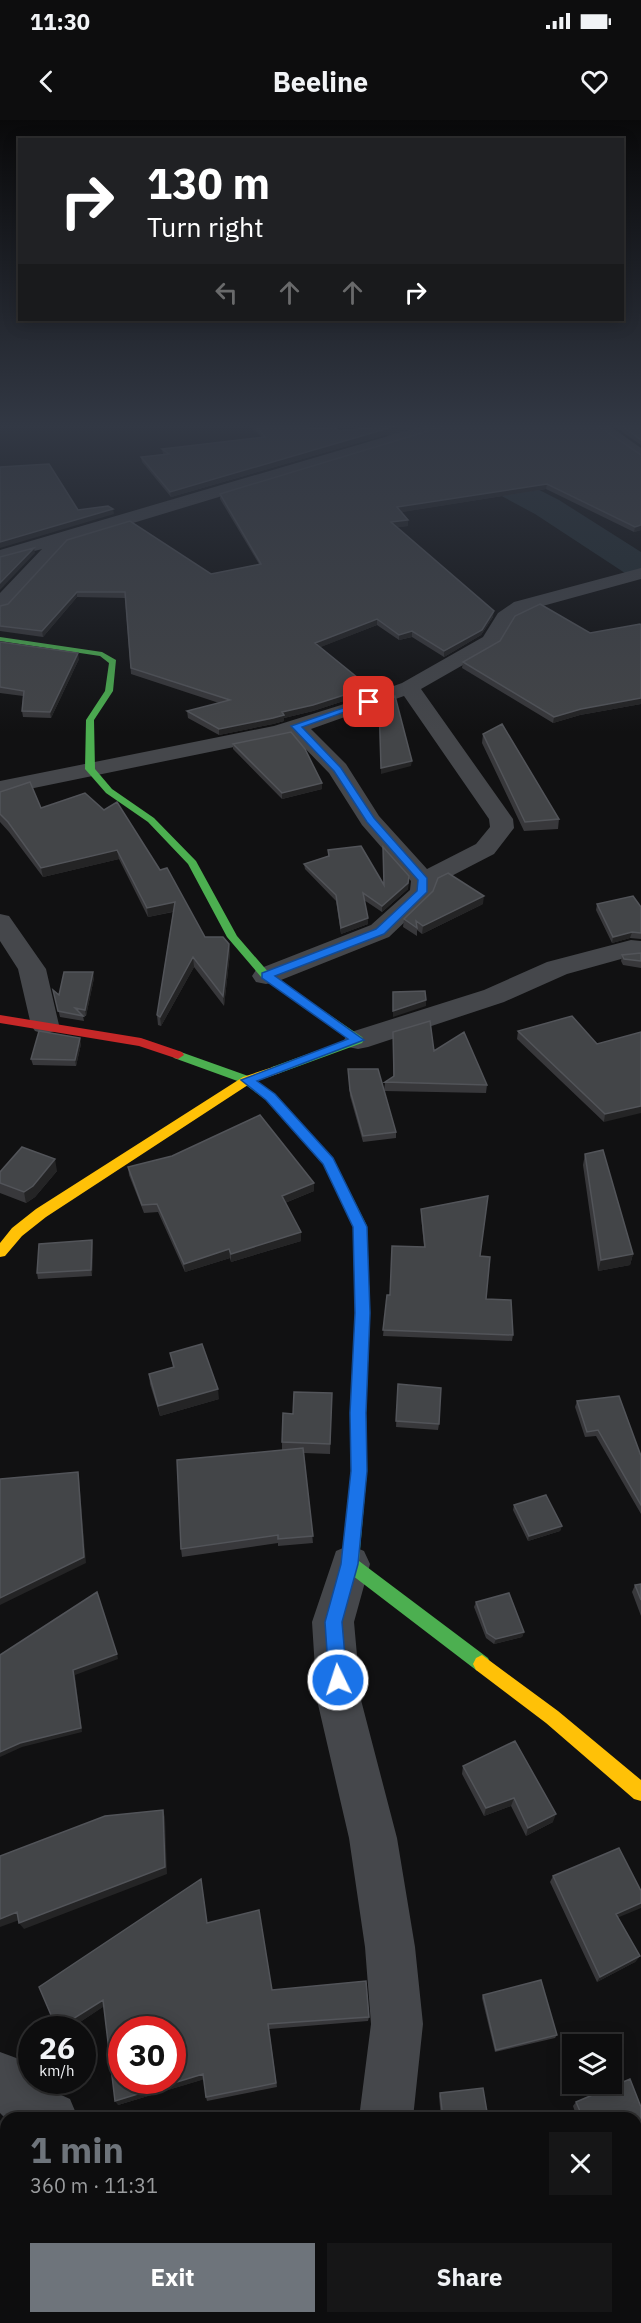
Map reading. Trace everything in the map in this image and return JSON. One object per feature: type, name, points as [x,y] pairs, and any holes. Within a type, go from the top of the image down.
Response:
[{"type":"street","points":[[0,555],[102,527]]},
{"type":"street","points":[[0,604],[61,539]]},
{"type":"street","points":[[0,788],[279,732],[409,687],[491,641],[505,617],[522,606],[633,576]]},
{"type":"street","points":[[0,639],[102,654],[113,662],[109,691],[90,720],[90,769],[109,791],[151,820],[192,863],[232,937],[266,976],[358,1040]]},
{"type":"street","points":[[409,687],[456,758],[501,819],[502,828],[485,849],[424,880]]},
{"type":"street","points":[[296,726],[338,770],[370,820],[424,880]]},
{"type":"street","points":[[266,976],[380,931],[422,892],[424,880]]},
{"type":"street","points":[[0,922],[32,969],[45,1025]]},
{"type":"street","points":[[6,1237],[247,1080],[358,1040],[494,996],[557,968],[631,948],[641,949]]},
{"type":"street","points":[[0,1019],[141,1042],[247,1080],[270,1097],[328,1161],[360,1227],[363,1313],[358,1413],[359,1471],[350,1564],[333,1622],[339,1700],[373,1838],[390,1947],[397,2024],[387,2112]]},
{"type":"street","points":[[350,1564],[552,1717],[641,1792]]},
{"type":"street","points":[[0,2078],[38,2112]]},
{"type":"building","points":[[0,527],[52,527],[0,542]]},
{"type":"building","points":[[111,527],[139,527],[211,574],[261,564],[239,527],[397,527],[494,611],[482,630],[444,651],[412,631],[399,635],[377,619],[315,643],[369,687],[313,705],[282,712],[284,715],[219,729],[187,711],[230,700],[131,668],[125,592],[77,592],[42,631],[0,626],[0,606],[8,604],[67,540]]},
{"type":"building","points":[[34,548],[0,583],[0,557]]},
{"type":"building","points":[[540,604],[590,633],[640,624],[641,698],[581,709],[554,717],[463,662],[500,641],[515,616]]},
{"type":"building","points":[[0,642],[78,653],[50,712],[22,711],[24,691],[0,687]]},
{"type":"building","points":[[395,696],[412,761],[381,768],[379,702]]},
{"type":"building","points":[[502,724],[559,819],[525,822],[483,734]]},
{"type":"building","points":[[291,732],[305,749],[322,783],[282,793],[233,744]]},
{"type":"building","points":[[30,782],[41,808],[85,793],[104,810],[117,802],[160,870],[167,868],[205,937],[223,937],[229,944],[223,996],[193,957],[160,1017],[157,1015],[175,902],[147,908],[117,850],[41,868],[0,814],[0,792]]},
{"type":"building","points":[[361,846],[384,885],[383,847],[409,876],[408,883],[382,906],[363,893],[368,918],[341,928],[336,895],[304,864],[329,856],[328,850]]},
{"type":"building","points":[[448,873],[484,896],[423,926],[416,921],[417,928],[404,919],[433,891],[438,878]]},
{"type":"building","points":[[633,896],[641,907],[641,933],[632,932],[613,937],[597,904]]},
{"type":"building","points":[[641,953],[641,961],[624,959],[622,955]]},
{"type":"building","points":[[64,972],[93,972],[85,1010],[75,1008],[83,1016],[58,1011],[53,990],[59,995]]},
{"type":"building","points":[[425,991],[426,1000],[393,1011],[393,992]]},
{"type":"building","points":[[572,1016],[597,1044],[641,1032],[641,1106],[605,1114],[518,1031]]},
{"type":"building","points":[[430,1021],[434,1051],[464,1032],[487,1085],[385,1082],[394,1076],[393,1032]]},
{"type":"building","points":[[39,1031],[80,1038],[75,1060],[31,1059]]},
{"type":"building","points":[[348,1069],[378,1069],[396,1132],[363,1136],[350,1090]]},
{"type":"building","points":[[260,1115],[314,1183],[282,1196],[301,1232],[231,1254],[229,1249],[184,1264],[157,1204],[142,1205],[128,1167],[172,1156]]},
{"type":"building","points":[[22,1147],[55,1159],[33,1186],[24,1192],[0,1183],[0,1172]]},
{"type":"building","points":[[603,1150],[633,1254],[601,1260],[585,1154]]},
{"type":"building","points":[[488,1196],[480,1256],[490,1257],[486,1299],[511,1300],[513,1335],[383,1330],[387,1295],[390,1295],[392,1246],[425,1247],[421,1209]]},
{"type":"building","points":[[92,1240],[91,1270],[37,1273],[39,1244]]},
{"type":"building","points":[[202,1344],[218,1389],[158,1406],[149,1374],[174,1367],[170,1353]]},
{"type":"building","points":[[398,1384],[441,1388],[439,1424],[396,1421]]},
{"type":"building","points":[[294,1392],[332,1393],[330,1444],[282,1442],[283,1413],[293,1414]]},
{"type":"building","points":[[619,1396],[641,1456],[641,1505],[598,1430],[587,1432],[577,1401]]},
{"type":"building","points":[[303,1448],[313,1536],[278,1539],[278,1535],[181,1549],[177,1460]]},
{"type":"building","points":[[78,1472],[84,1557],[0,1598],[0,1479]]},
{"type":"building","points":[[546,1495],[562,1526],[529,1536],[514,1505]]},
{"type":"building","points":[[641,1584],[641,1600],[635,1585]]},
{"type":"building","points":[[97,1592],[117,1654],[73,1670],[81,1728],[20,1743],[0,1752],[0,1655]]},
{"type":"building","points":[[509,1593],[524,1632],[496,1639],[487,1633],[476,1602]]},
{"type":"building","points":[[515,1741],[556,1814],[528,1828],[514,1798],[486,1808],[463,1766]]},
{"type":"building","points":[[163,1810],[165,1867],[19,1923],[17,1912],[0,1919],[0,1856],[105,1816]]},
{"type":"building","points":[[619,1848],[641,1891],[641,1903],[616,1914],[640,1956],[600,1977],[553,1876]]},
{"type":"building","points":[[201,1879],[207,1923],[259,1910],[272,1990],[366,1981],[369,2017],[268,2024],[276,2083],[206,2097],[203,2074],[186,2079],[186,2016],[108,2016],[108,2042],[103,2000],[78,2016],[51,2016],[39,1987]]},
{"type":"building","points":[[541,1980],[557,2035],[496,2050],[483,1995]]},
{"type":"building","points":[[630,2079],[641,2107],[641,2112],[580,2112],[576,2102],[595,2094],[622,2094],[622,2082]]},
{"type":"building","points":[[483,2088],[487,2112],[442,2112],[440,2093]]},
{"type":"building","points":[[114,2094],[138,2094],[115,2101]]},
{"type":"waterway","points":[[578,527],[641,567]]},
{"type":"traffic: fast","points":[[0,639],[102,654],[113,662],[109,691],[90,720],[90,769],[109,791],[151,820],[192,863],[232,937],[266,976],[358,1040],[276,1070]]},
{"type":"traffic: fast","points":[[178,1055],[247,1080],[270,1097],[328,1161],[360,1226],[363,1313],[358,1413],[359,1471],[350,1564],[482,1664]]},
{"type":"traffic: slow","points":[[0,1252],[17,1232],[41,1213],[247,1080],[276,1070]]},
{"type":"traffic: slow","points":[[482,1664],[552,1717],[641,1792]]},
{"type":"traffic: jam","points":[[0,1019],[141,1042],[178,1055]]},
{"type":"route","points":[[338,1680],[333,1622],[350,1564],[359,1471],[358,1413],[363,1313],[360,1227],[328,1161],[270,1097],[247,1080],[358,1040],[266,976],[380,931],[422,892],[424,880],[370,820],[338,770],[296,726],[369,702]]}]
